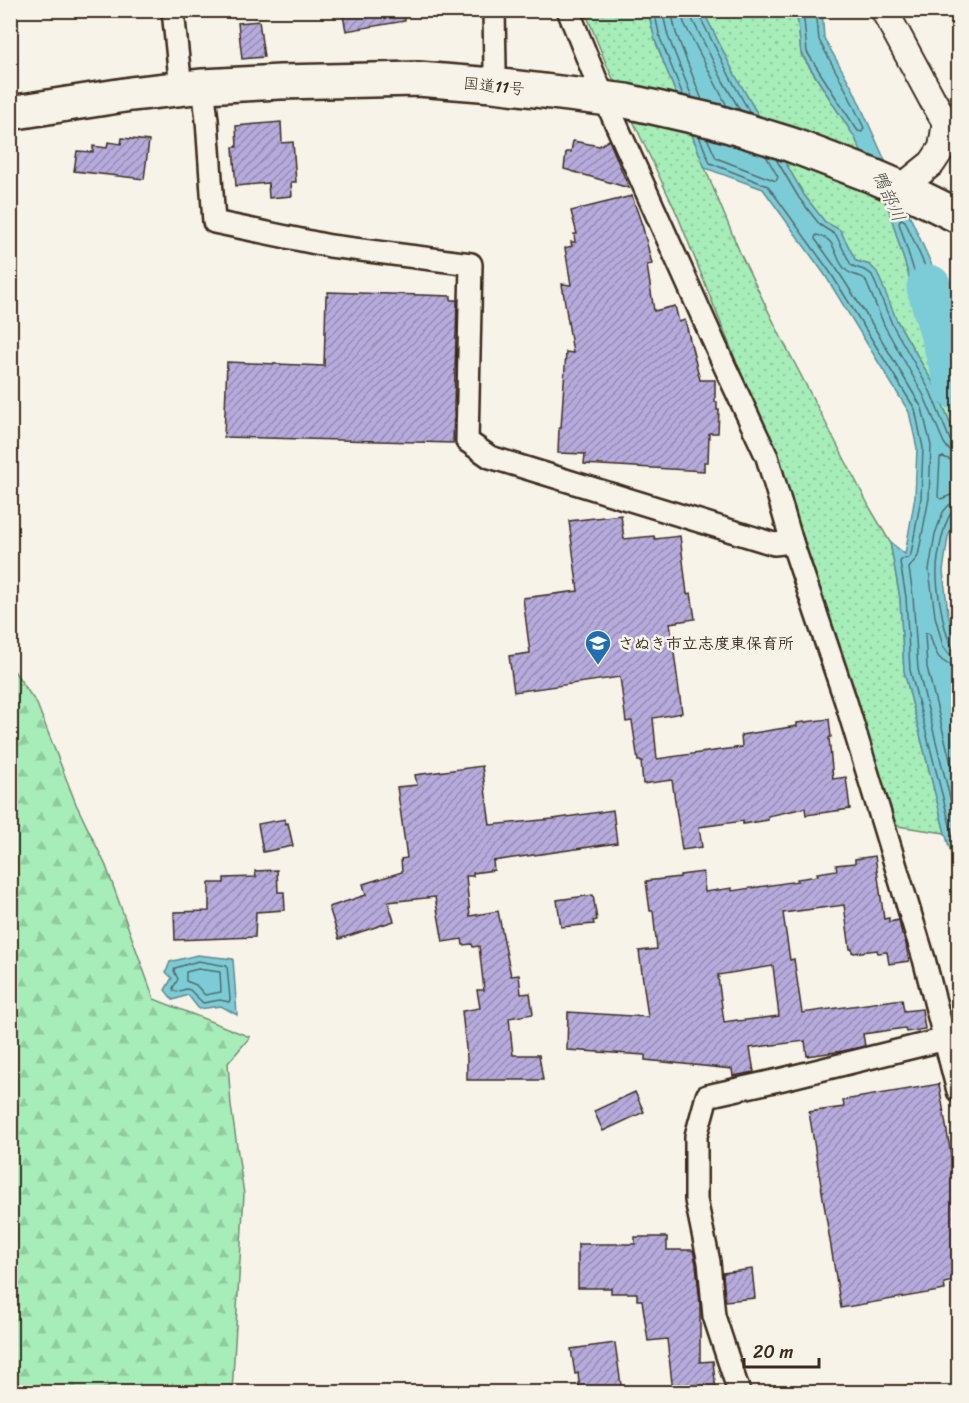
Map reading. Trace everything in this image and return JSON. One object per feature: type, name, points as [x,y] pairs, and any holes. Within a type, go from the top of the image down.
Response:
[{"type":"highway","name":"国道11号","points":[[10,114],[130,94],[280,81],[418,79],[493,85],[615,100],[714,121],[789,144],[901,188],[958,216]]},
{"type":"street","points":[[173,10],[192,88],[207,120],[214,222],[330,246],[471,264],[467,441],[490,457],[774,544],[792,542]]},
{"type":"street","points":[[493,85],[494,10]]},
{"type":"street","points":[[568,10],[615,100],[725,367],[767,457],[792,542],[853,725],[924,958],[958,1091]]},
{"type":"street","points":[[884,10],[952,133],[932,163],[901,188]]},
{"type":"street","points":[[739,1392],[714,1316],[709,1262],[696,1200],[696,1136],[707,1096],[946,1039]]},
{"type":"green space","points":[[585,11],[648,11],[655,40],[741,255],[781,337],[890,542],[900,598],[904,671],[945,833],[891,825],[771,448],[677,214],[607,66]]},
{"type":"green space","points":[[703,11],[793,11],[798,22],[801,54],[854,136],[889,210],[913,290],[948,349],[958,373],[958,439],[936,388],[897,321],[870,265],[856,261],[840,230],[825,222],[804,195],[735,75]]},
{"type":"green space","points":[[10,665],[37,704],[76,804],[106,866],[154,999],[250,1037],[228,1063],[231,1106],[244,1194],[232,1392],[11,1392]]},
{"type":"water","points":[[648,11],[703,11],[735,75],[804,195],[825,222],[840,230],[856,261],[870,265],[877,272],[897,321],[936,388],[956,439],[958,439],[958,510],[948,537],[943,571],[948,613],[958,653],[958,870],[945,833],[904,671],[900,598],[890,542],[905,554],[915,497],[917,448],[909,412],[825,275],[763,189],[705,168],[655,40]]},
{"type":"water","points":[[793,11],[822,11],[824,38],[853,89],[958,322],[958,373],[948,349],[913,290],[889,210],[854,136],[801,53],[798,22]]},
{"type":"water","points":[[197,955],[233,959],[237,1015],[221,1006],[199,1009],[188,995],[173,1000],[165,990],[172,978],[166,972],[170,962]]},
{"type":"building","points":[[342,10],[404,10],[405,21],[346,31]]},
{"type":"building","points":[[259,21],[264,57],[242,59],[238,23]]},
{"type":"building","points":[[281,122],[282,143],[293,142],[296,182],[291,182],[292,196],[269,198],[268,183],[236,186],[233,147],[237,147],[236,126]]},
{"type":"building","points":[[122,138],[149,141],[144,179],[74,171],[77,151],[93,152],[93,146],[107,148],[108,142],[121,144]]},
{"type":"building","points":[[609,140],[629,188],[564,169],[566,152],[571,152],[573,141],[599,146]]},
{"type":"building","points":[[632,196],[652,264],[647,265],[654,311],[675,306],[679,322],[685,320],[700,380],[715,380],[715,402],[719,410],[718,433],[709,433],[708,462],[704,462],[704,471],[584,464],[585,454],[558,453],[566,352],[573,353],[562,284],[571,285],[565,248],[572,246],[571,242],[575,242],[574,234],[577,234],[571,211]]},
{"type":"building","points":[[328,292],[451,296],[451,300],[457,300],[453,443],[224,437],[227,362],[324,366]]},
{"type":"building","points":[[621,515],[624,539],[680,536],[687,594],[691,593],[695,619],[670,623],[682,713],[653,718],[657,759],[742,747],[741,735],[829,719],[833,779],[846,777],[850,809],[806,815],[805,808],[768,816],[768,820],[699,827],[702,847],[682,850],[672,780],[643,784],[641,761],[638,761],[632,721],[626,722],[620,677],[514,692],[509,656],[530,653],[523,598],[578,591],[569,521]]},
{"type":"building","points":[[482,766],[490,825],[613,810],[617,843],[493,861],[494,870],[466,876],[470,916],[498,911],[511,976],[519,975],[521,994],[530,993],[533,1014],[509,1018],[513,1055],[539,1055],[543,1080],[467,1080],[462,1011],[480,1008],[477,990],[484,990],[479,946],[463,945],[462,939],[443,942],[435,897],[388,902],[394,921],[339,939],[329,907],[366,895],[363,884],[402,872],[401,859],[407,858],[397,787],[417,785],[415,775]]},
{"type":"building","points":[[285,819],[293,846],[263,852],[258,824]]},
{"type":"building","points":[[875,856],[884,919],[889,918],[889,922],[899,920],[909,961],[889,964],[887,952],[878,953],[877,950],[852,952],[844,905],[783,913],[790,960],[794,959],[802,1013],[902,999],[904,1011],[922,1009],[925,1029],[906,1032],[905,1028],[863,1034],[865,1046],[807,1056],[805,1041],[750,1048],[754,1072],[733,1076],[732,1069],[645,1060],[645,1055],[567,1050],[568,1012],[648,1017],[639,951],[657,949],[653,911],[650,911],[646,881],[703,872],[705,892],[732,888],[732,891],[818,876],[817,873],[837,870],[836,865],[855,863],[855,859]],"holes":[[[773,966],[779,1016],[724,1022],[718,975]]]},
{"type":"building","points":[[277,870],[278,892],[284,892],[285,910],[256,912],[255,937],[175,940],[174,912],[209,911],[209,883],[224,883],[224,878],[256,877],[255,871]]},
{"type":"building","points":[[593,895],[597,920],[593,921],[594,924],[561,927],[557,900]]},
{"type":"building","points":[[939,1084],[958,1197],[958,1280],[944,1283],[945,1290],[841,1308],[809,1112],[844,1107],[843,1100]]},
{"type":"building","points":[[635,1092],[644,1112],[603,1131],[594,1111]]},
{"type":"building","points":[[635,1237],[667,1237],[667,1250],[693,1250],[700,1304],[700,1362],[713,1361],[716,1392],[673,1392],[667,1339],[648,1341],[642,1300],[637,1300],[637,1293],[611,1293],[611,1288],[578,1288],[578,1244],[635,1244]]},
{"type":"building","points":[[752,1269],[755,1298],[725,1301],[723,1273]]},
{"type":"building","points":[[615,1343],[622,1392],[580,1392],[578,1373],[575,1374],[571,1349]]},
{"type":"waterway","name":"鴨部川","points":[[929,287],[958,388]]},
{"type":"place","name":"さぬき市立志度東保育所","points":[[598,666]]}]
